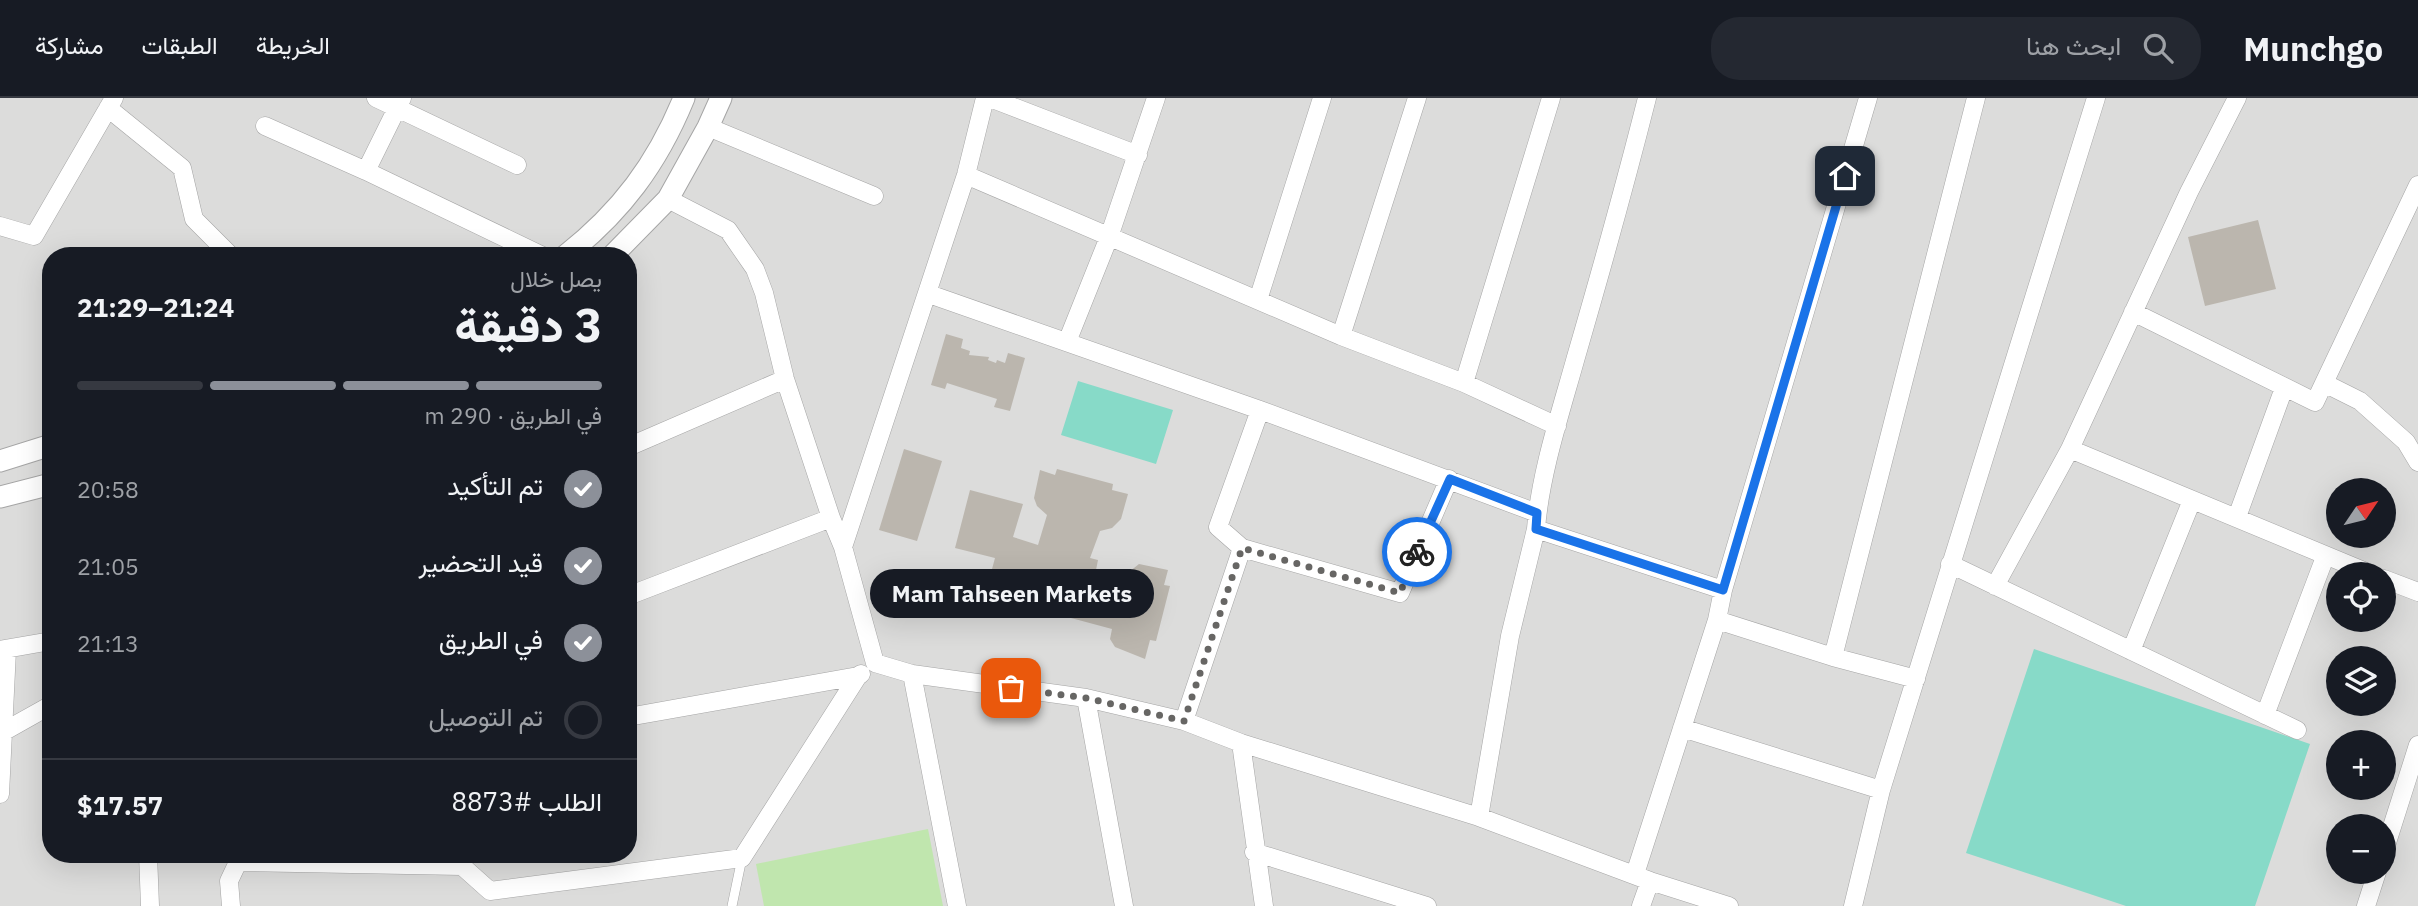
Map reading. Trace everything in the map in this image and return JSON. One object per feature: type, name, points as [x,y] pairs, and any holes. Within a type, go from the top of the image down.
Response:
[{"type":"street","points":[[376,98],[400,103],[517,165]]},
{"type":"street","points":[[576,247],[599,227],[646,173],[684,98]]},
{"type":"street","points":[[621,247],[668,199],[722,98]]},
{"type":"street","points":[[843,547],[929,294],[988,98],[1138,155]]},
{"type":"street","points":[[1067,342],[1109,237],[1156,98]]},
{"type":"street","points":[[1258,300],[1321,98]]},
{"type":"street","points":[[1341,336],[1417,98]]},
{"type":"street","points":[[1464,383],[1551,98]]},
{"type":"street","points":[[1479,817],[1510,636],[1556,426],[1647,98]]},
{"type":"street","points":[[1641,906],[1643,877],[1682,728],[1717,620],[1723,590],[1868,98]]},
{"type":"street","points":[[1833,657],[1976,98]]},
{"type":"street","points":[[1853,906],[1881,790],[2096,98]]},
{"type":"street","points":[[1995,586],[2070,449],[2189,192],[2237,98]]},
{"type":"street","points":[[0,226],[34,236],[111,103],[182,168],[194,219],[222,247]]},
{"type":"street","points":[[366,171],[400,103]]},
{"type":"street","points":[[265,127],[366,171],[524,247]]},
{"type":"street","points":[[708,127],[874,196]]},
{"type":"street","points":[[966,175],[1341,336],[1464,383],[1556,426]]},
{"type":"street","points":[[2133,312],[2315,402],[2418,185]]},
{"type":"street","points":[[668,199],[728,230],[743,247],[755,269],[764,293],[785,379],[831,519],[843,547],[876,663]]},
{"type":"street","points":[[929,294],[1450,479],[1536,521],[1723,590]]},
{"type":"street","points":[[637,443],[785,379]]},
{"type":"street","points":[[2324,383],[2360,401],[2406,442],[2418,462]]},
{"type":"street","points":[[2237,517],[2284,388]]},
{"type":"street","points":[[1260,410],[1218,527],[1242,548],[1400,593],[1450,479]]},
{"type":"street","points":[[0,461],[42,449]]},
{"type":"street","points":[[2070,449],[2340,562]]},
{"type":"street","points":[[0,497],[42,486]]},
{"type":"street","points":[[2131,650],[2192,500]]},
{"type":"street","points":[[637,592],[831,519]]},
{"type":"street","points":[[1184,721],[1242,548]]},
{"type":"street","points":[[2265,715],[2325,556]]},
{"type":"street","points":[[1950,564],[2297,730]]},
{"type":"street","points":[[2396,584],[2418,592]]},
{"type":"street","points":[[1717,620],[1833,657],[1916,679]]},
{"type":"street","points":[[0,794],[3,650],[42,643]]},
{"type":"street","points":[[876,663],[912,674],[1086,698],[1184,721],[1241,743],[1479,817],[1729,906]]},
{"type":"street","points":[[294,863],[462,866],[490,891],[742,858],[858,676],[876,663]]},
{"type":"street","points":[[912,674],[957,906]]},
{"type":"street","points":[[637,715],[858,676]]},
{"type":"street","points":[[1086,698],[1124,906]]},
{"type":"street","points":[[3,732],[42,710]]},
{"type":"street","points":[[1682,728],[1881,790]]},
{"type":"street","points":[[1241,743],[1254,852],[1264,906]]},
{"type":"street","points":[[2396,814],[2418,745]]},
{"type":"street","points":[[1254,852],[1427,906]]},
{"type":"street","points":[[148,863],[150,906]]},
{"type":"street","points":[[231,906],[229,881],[238,863]]},
{"type":"street","points":[[2366,906],[2373,884]]},
{"type":"lane","points":[[732,906],[742,858]]},
{"type":"shaded area","points":[[0,98],[2418,98],[2418,906],[0,906]]},
{"type":"shaded area","points":[[1078,381],[1173,410],[1156,464],[1061,435]]},
{"type":"shaded area","points":[[2034,649],[2310,744],[2255,906],[2126,906],[1966,853]]},
{"type":"green space","points":[[928,829],[943,906],[764,906],[756,864]]},
{"type":"building","points":[[2258,220],[2276,289],[2205,306],[2188,237]]},
{"type":"building","points":[[946,334],[963,339],[961,348],[970,351],[969,355],[989,357],[988,360],[996,363],[997,360],[1005,363],[1008,353],[1025,358],[1010,411],[994,407],[997,399],[947,383],[945,389],[931,385]]},
{"type":"building","points":[[904,449],[942,461],[917,541],[879,530]]},
{"type":"building","points":[[1057,469],[1113,484],[1112,490],[1128,494],[1121,519],[1112,528],[1100,531],[1090,558],[1098,560],[1096,570],[1126,578],[1139,564],[1168,570],[1164,585],[1170,586],[1156,641],[1150,640],[1145,659],[1115,647],[1110,639],[1112,629],[985,595],[995,558],[955,548],[970,490],[1023,504],[1013,537],[1038,545],[1047,515],[1037,506],[1034,498],[1040,470],[1055,475]]},
{"type":"way so far","points":[[1011,688],[1086,698],[1184,721],[1242,548],[1400,593],[1417,552]]},
{"type":"place","name":"Mam Tahseen Markets","points":[[1011,688]]},
{"type":"route","points":[[1417,552],[1450,479],[1537,513],[1536,529],[1723,590],[1845,176]]}]
